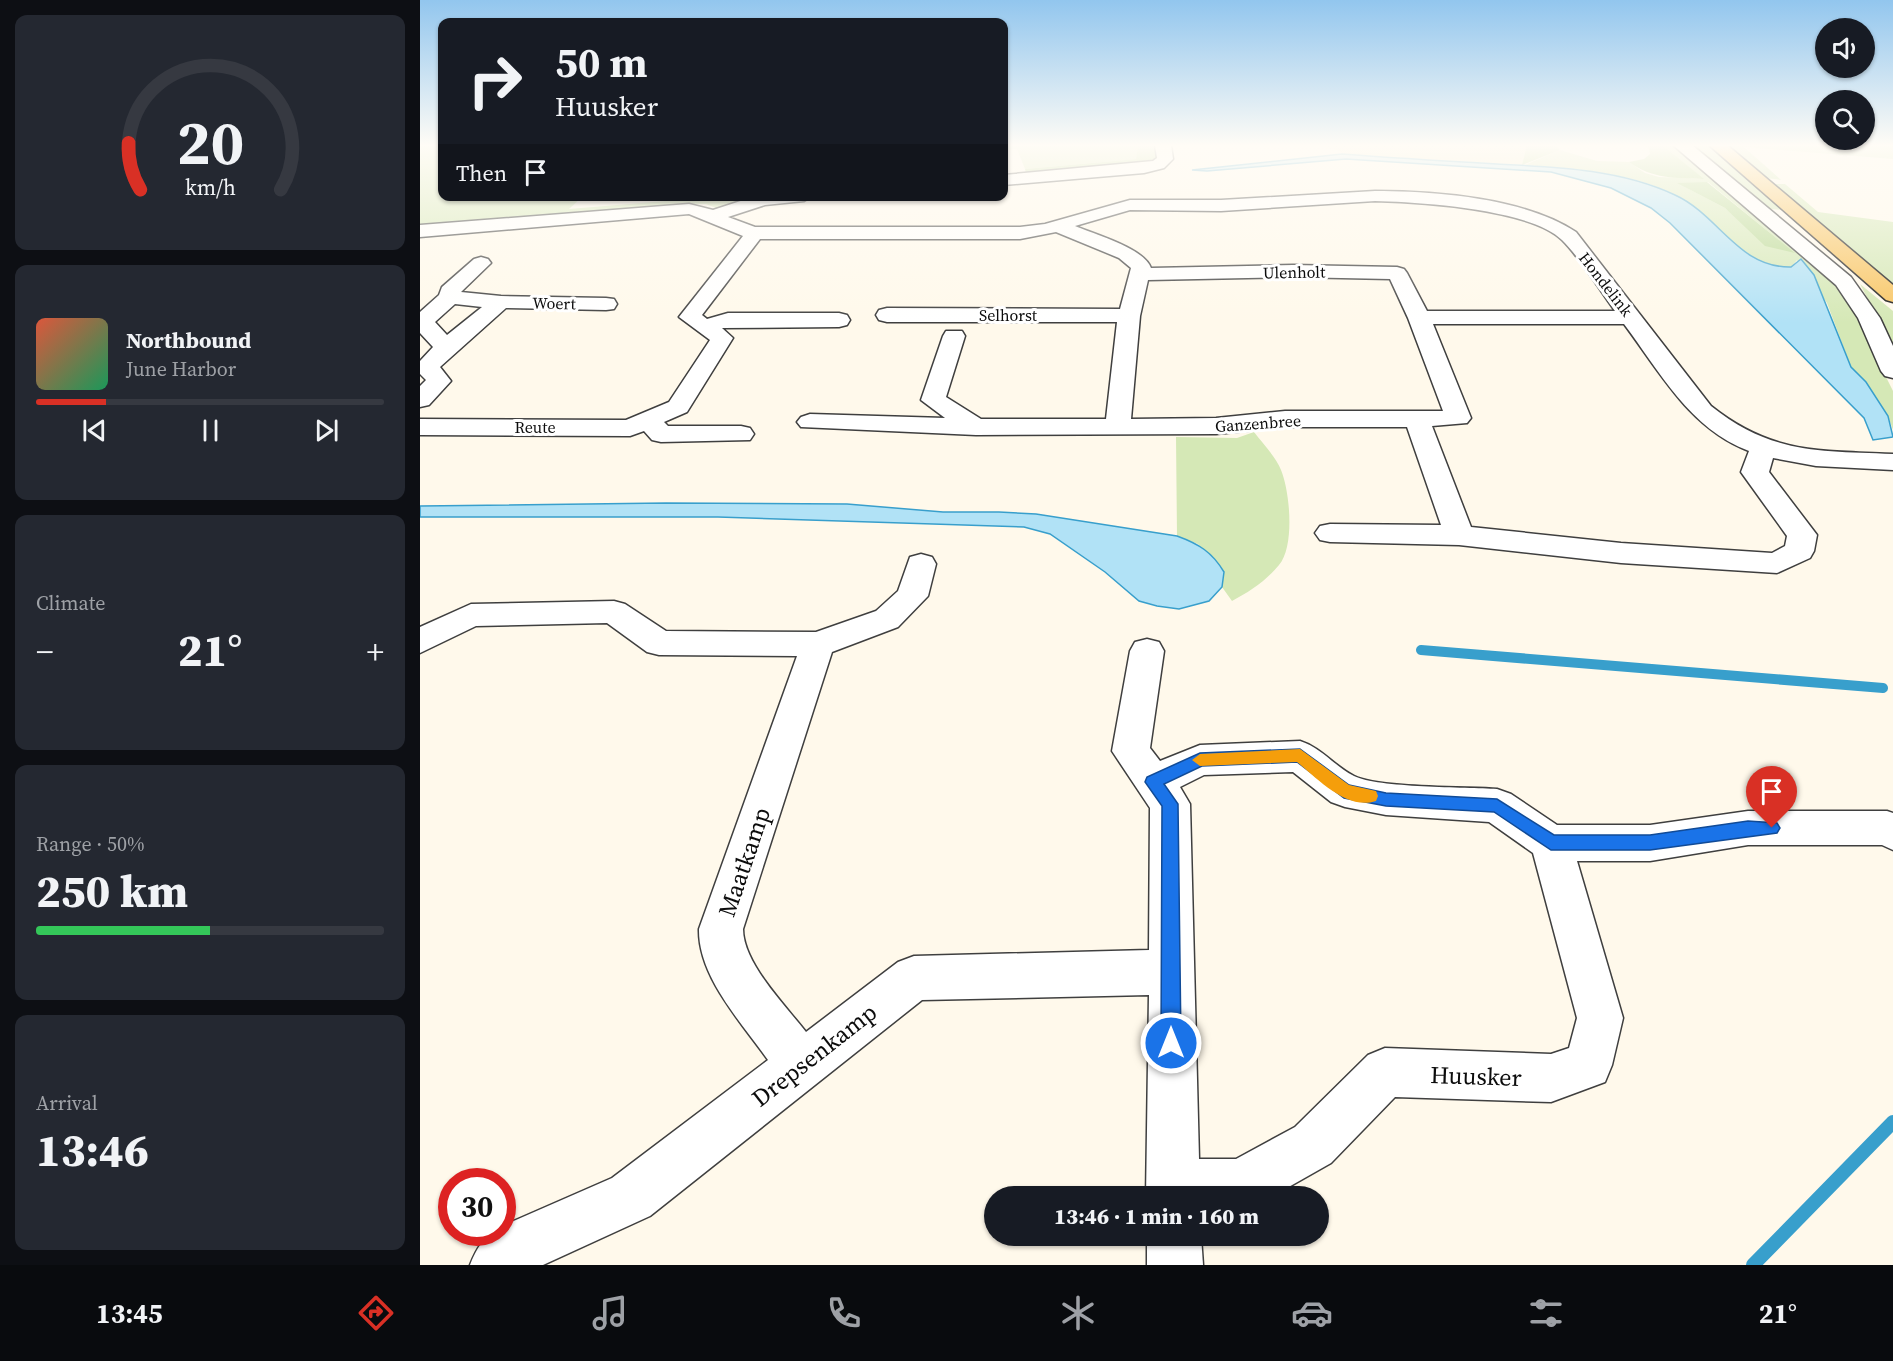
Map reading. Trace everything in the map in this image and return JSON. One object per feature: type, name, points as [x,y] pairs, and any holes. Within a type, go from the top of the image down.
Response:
[{"type":"main road","points":[[1785,204],[1893,296]]},
{"type":"street","points":[[714,216],[751,204]]},
{"type":"street","name":"Hondelink","points":[[420,231],[689,209],[714,216],[736,231],[755,233],[1020,233],[1060,227],[1116,207],[1132,205],[1256,204]]},
{"type":"street","name":"Hondelink","points":[[1482,204],[1564,232],[1702,411],[1719,428],[1778,454],[1811,459],[1893,462]]},
{"type":"street","points":[[1754,204],[1844,281],[1862,305],[1893,371]]},
{"type":"street","points":[[1060,227],[1126,254],[1141,266],[1129,316],[1119,426]]},
{"type":"street","name":"Reute","points":[[420,427],[630,428],[678,407],[722,338],[690,317],[755,233]]},
{"type":"street","points":[[446,347],[422,322],[450,297],[449,291],[481,263]]},
{"type":"street","name":"Ulenholt","points":[[1140,274],[1293,271],[1397,273],[1419,318],[1458,418],[1417,419]]},
{"type":"street","name":"Woert","points":[[450,297],[501,302],[606,304]]},
{"type":"street","points":[[420,400],[439,381],[427,367],[446,347],[501,302]]},
{"type":"street","name":"Selhorst","points":[[887,315],[1129,316]]},
{"type":"street","points":[[1419,318],[1631,317]]},
{"type":"street","points":[[704,326],[728,320],[839,320]]},
{"type":"street","points":[[954,336],[933,400],[976,427]]},
{"type":"street","name":"Ganzenbree","points":[[810,422],[976,427],[1216,426],[1285,419],[1417,419]]},
{"type":"street","points":[[1417,419],[1459,535]]},
{"type":"street","points":[[649,421],[661,434],[741,434]]},
{"type":"street","points":[[1330,533],[1459,535],[1621,553],[1777,563],[1799,551],[1802,535],[1755,472],[1763,448]]},
{"type":"street","points":[[420,641],[471,615],[614,612],[659,644],[818,644],[887,620],[912,596],[921,564]]},
{"type":"street","name":"Maatkamp","points":[[801,1065],[738,979],[721,946],[721,929],[818,644]]},
{"type":"street","points":[[1147,651],[1131,751],[1170,804],[1173,1186]]},
{"type":"street","points":[[1153,782],[1200,760],[1300,756],[1344,791],[1386,800],[1497,806],[1551,843],[1650,843],[1748,828],[1887,828],[1893,832]]},
{"type":"street","name":"Huusker","points":[[1238,1186],[1312,1145],[1385,1072],[1551,1078],[1588,1065],[1600,1018],[1551,843]]},
{"type":"street","name":"Drepsenkamp","points":[[498,1265],[528,1242],[631,1197],[914,978],[1171,972]]},
{"type":"street","points":[[1174,1246],[1175,1265]]},
{"type":"green space","points":[[420,204],[574,204],[569,209],[629,204],[694,204],[420,227]]},
{"type":"green space","points":[[706,204],[739,204],[721,210]]},
{"type":"green space","points":[[1690,204],[1717,204],[1745,224],[1793,252],[1735,204],[1745,204],[1834,281],[1848,301],[1893,391],[1893,430],[1888,416],[1866,382],[1851,367],[1827,303],[1797,260],[1791,267],[1773,265],[1758,259],[1744,251]]},
{"type":"green space","points":[[1717,204],[1734,204],[1795,253],[1765,246],[1725,208]]},
{"type":"green space","points":[[1764,204],[1778,204],[1785,210],[1770,209]]},
{"type":"green space","points":[[1796,204],[1809,204],[1818,212],[1893,222],[1893,285]]},
{"type":"green space","points":[[1860,284],[1893,311],[1893,347]]},
{"type":"green space","points":[[1254,432],[1273,455],[1281,470],[1289,505],[1289,532],[1284,556],[1279,565],[1257,586],[1232,601],[1222,587],[1224,572],[1198,544],[1177,536],[1176,437],[1237,438]]},
{"type":"water","points":[[1643,204],[1690,204],[1743,250],[1757,259],[1773,265],[1791,267],[1801,259],[1814,275],[1851,367],[1866,382],[1888,416],[1893,437],[1873,440],[1864,418],[1670,223]]},
{"type":"water","points":[[666,503],[847,504],[943,512],[1036,514],[1185,539],[1215,559],[1224,572],[1222,587],[1209,601],[1179,609],[1139,601],[1105,572],[1050,534],[1024,527],[718,517],[420,517],[420,506]]},
{"type":"waterway","points":[[1421,650],[1883,688]]},
{"type":"waterway","points":[[1753,1265],[1893,1122]]},
{"type":"slow traffic","points":[[1200,760],[1300,756],[1344,791],[1370,796]]},
{"type":"route","points":[[1171,1043],[1170,804],[1153,782],[1200,760],[1300,756],[1344,791],[1386,800],[1497,806],[1551,843],[1650,843],[1748,828],[1772,828]]}]
